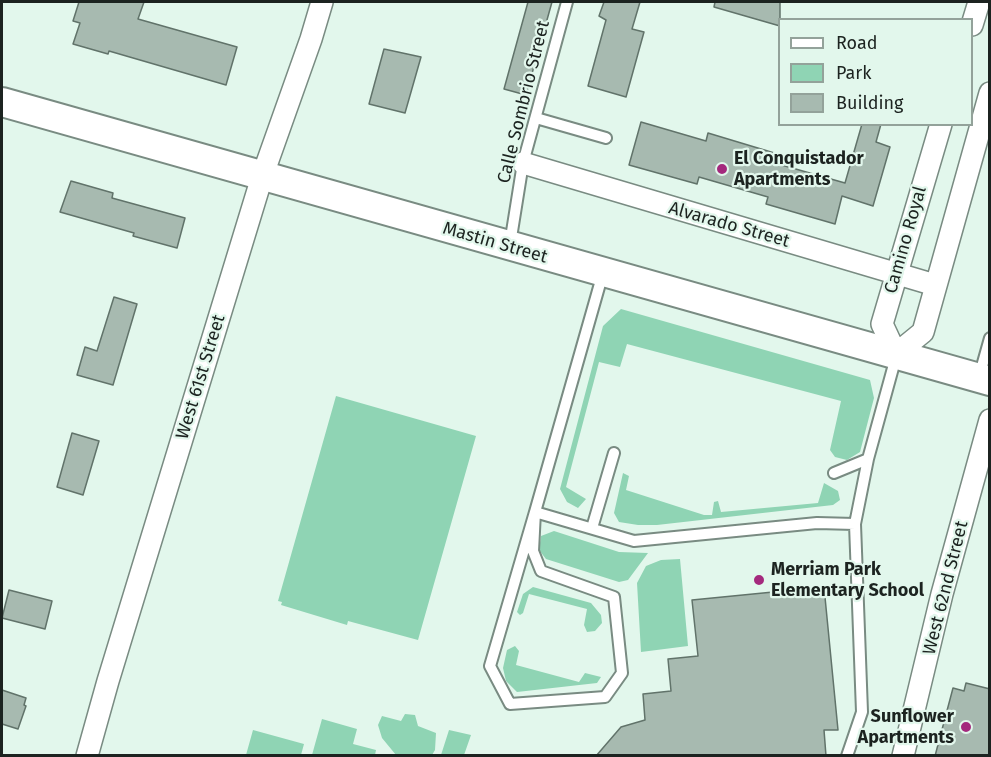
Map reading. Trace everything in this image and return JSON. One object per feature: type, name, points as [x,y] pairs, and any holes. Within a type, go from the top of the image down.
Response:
[{"type":"street","name":"West 61st Street","points":[[87,756],[262,177],[322,2]]},
{"type":"street","points":[[973,22],[979,2]]},
{"type":"street","points":[[896,354],[923,332],[990,93]]},
{"type":"street","name":"Mastin Street","points":[[2,102],[984,379]]},
{"type":"street","name":"Camino Royal","points":[[896,354],[882,324],[940,126]]},
{"type":"street","name":"Alvarado Street","points":[[523,164],[935,285]]},
{"type":"street","name":"West 62nd Street","points":[[903,756],[942,594],[990,420]]},
{"type":"lane","name":"Calle Sombrio Street","points":[[510,247],[523,164],[567,2]]},
{"type":"lane","points":[[536,118],[606,138]]},
{"type":"lane","points":[[536,512],[533,552],[541,571],[614,597],[622,673],[605,697],[510,705],[490,666],[603,273]]},
{"type":"lane","points":[[984,379],[990,338]]},
{"type":"lane","points":[[847,756],[862,711],[855,524],[868,459],[896,354]]},
{"type":"lane","points":[[592,528],[614,453]]},
{"type":"lane","points":[[834,473],[868,459]]},
{"type":"lane","points":[[536,512],[634,541],[817,523],[855,524]]},
{"type":"green space","points":[[621,309],[870,380],[874,398],[860,452],[847,460],[835,457],[830,450],[841,401],[627,344],[620,367],[599,362],[566,487],[586,499],[578,508],[567,502],[560,489],[603,326]]},
{"type":"green space","points":[[336,396],[476,436],[418,640],[348,621],[347,625],[281,605],[282,602],[278,601]]},
{"type":"green space","points":[[623,473],[629,476],[626,490],[704,515],[712,515],[714,502],[718,501],[721,512],[818,503],[824,483],[838,491],[840,500],[833,505],[657,525],[638,525],[619,522],[614,513]]},
{"type":"green space","points":[[554,531],[619,552],[648,553],[628,580],[619,582],[546,559],[539,550],[541,536]]},
{"type":"green space","points":[[680,559],[688,646],[641,652],[637,583],[646,566],[661,560]]},
{"type":"green space","points":[[533,587],[591,603],[601,615],[602,623],[595,631],[587,632],[584,625],[587,609],[529,594],[523,613],[520,615],[517,612],[523,594]]},
{"type":"green space","points":[[515,646],[519,651],[516,665],[579,682],[585,673],[601,677],[597,683],[517,692],[506,681],[503,668],[507,650]]},
{"type":"green space","points":[[405,714],[415,715],[418,726],[436,733],[435,750],[432,755],[396,755],[382,738],[378,725],[382,716],[401,721]]},
{"type":"green space","points":[[322,719],[357,729],[353,744],[376,750],[375,755],[312,755]]},
{"type":"green space","points":[[253,730],[304,744],[301,755],[246,755]]},
{"type":"green space","points":[[449,730],[471,735],[464,755],[441,755]]},
{"type":"building","points":[[79,2],[144,2],[138,19],[237,47],[226,85],[109,51],[108,54],[73,44],[80,23],[73,21]]},
{"type":"building","points":[[528,2],[552,2],[526,95],[504,89]]},
{"type":"building","points":[[604,2],[640,2],[632,29],[644,32],[626,97],[588,86],[606,20],[599,16]]},
{"type":"building","points":[[715,2],[780,2],[780,18],[778,18],[778,25],[714,7]]},
{"type":"building","points":[[384,49],[421,57],[405,113],[369,104]]},
{"type":"building","name":"El Conquistador Apartments","points":[[641,122],[706,141],[708,133],[781,155],[778,164],[845,183],[861,126],[880,126],[876,142],[890,147],[873,206],[842,196],[835,224],[766,204],[768,197],[699,177],[697,184],[629,165]]},
{"type":"building","points":[[71,181],[113,193],[112,198],[185,218],[177,248],[60,212]]},
{"type":"building","points":[[114,297],[137,304],[113,385],[77,375],[85,347],[97,351]]},
{"type":"building","points":[[72,433],[99,441],[83,495],[57,487]]},
{"type":"building","name":"Merriam Park Elementary School","points":[[824,587],[838,730],[824,730],[826,756],[596,756],[621,727],[645,720],[643,694],[671,691],[668,659],[698,656],[692,600]]},
{"type":"building","points":[[9,590],[52,601],[45,629],[2,618]]},
{"type":"building","name":"Sunflower Apartments","points":[[966,683],[990,689],[990,756],[935,756],[953,688],[964,691]]},
{"type":"building","points":[[2,690],[26,698],[24,705],[26,706],[18,729],[2,724]]},
{"type":"place","name":"El Conquistador Apartments","points":[[722,169]]},
{"type":"place","name":"Merriam Park Elementary School","points":[[759,580]]},
{"type":"place","name":"Sunflower Apartments","points":[[966,727]]}]
